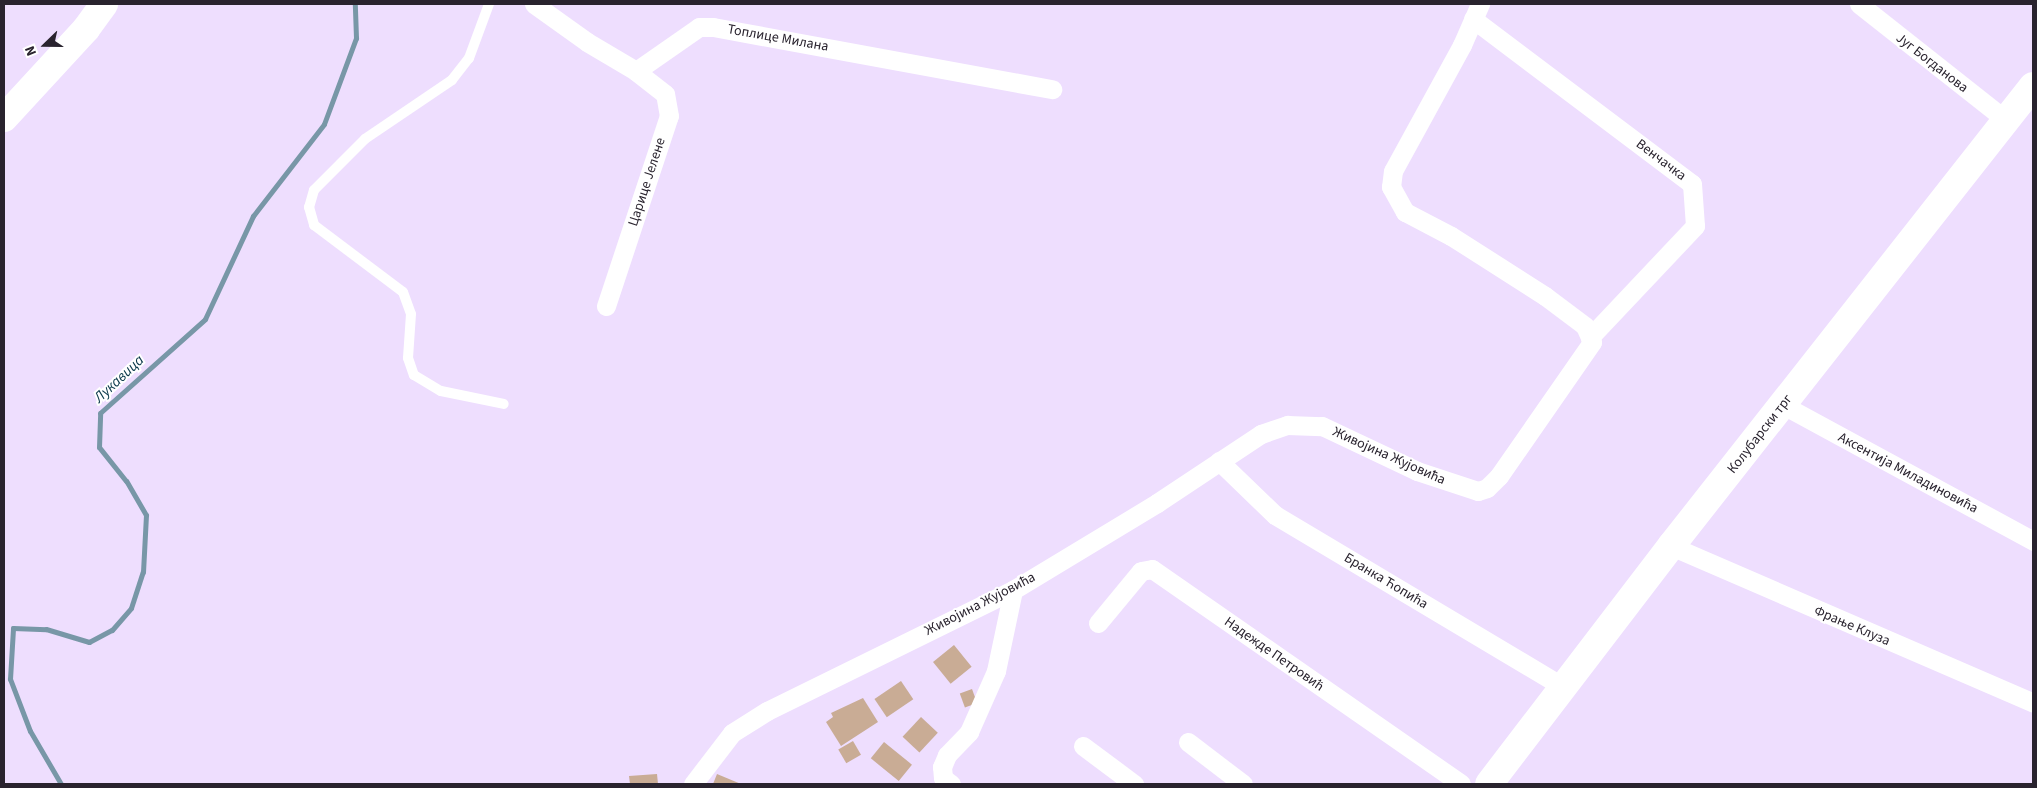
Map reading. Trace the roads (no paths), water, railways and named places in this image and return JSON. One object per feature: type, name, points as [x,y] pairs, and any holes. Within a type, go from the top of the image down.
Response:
[{"type":"street","points":[[4,118],[86,29],[104,4]]},
{"type":"street","points":[[534,4],[587,42],[636,71]]},
{"type":"street","name":"Југ Богданова","points":[[1859,4],[2006,120]]},
{"type":"street","points":[[1476,11],[1393,171],[1391,187],[1405,212],[1451,236],[1545,296],[1585,326],[1590,337]]},
{"type":"street","name":"Венчачка","points":[[1476,11],[1692,184],[1695,226],[1590,337]]},
{"type":"street","name":"Топлице Милана","points":[[636,71],[699,26],[713,26],[1052,89]]},
{"type":"street","name":"Царице Јелене","points":[[606,306],[669,116],[666,94],[636,71]]},
{"type":"street","name":"Колубарски трг","points":[[1489,784],[1671,546],[2033,86]]},
{"type":"street","name":"Живојина Жујовића","points":[[693,784],[732,733],[767,711],[1013,590],[1262,434],[1287,425],[1322,426],[1417,470],[1478,491],[1482,490],[1499,476],[1589,350],[1592,342],[1590,337]]},
{"type":"street","name":"Аксентија Миладиновића","points":[[1783,405],[2033,541]]},
{"type":"street","name":"Бранка Ћопића","points":[[1219,461],[1275,515],[1564,687]]},
{"type":"street","name":"Фрање Клуза","points":[[1671,546],[2033,703]]},
{"type":"street","name":"Надежде Петровић","points":[[1098,623],[1141,571],[1152,569],[1461,784]]},
{"type":"street","points":[[951,784],[943,778],[942,767],[947,755],[968,732],[996,671],[1013,590]]},
{"type":"street","points":[[1188,742],[1243,784]]},
{"type":"street","points":[[1083,746],[1134,784]]},
{"type":"lane","points":[[489,4],[468,58],[452,80],[365,139],[314,190],[309,208],[314,225],[403,292],[411,314],[408,358],[414,375],[441,391],[504,404]]},
{"type":"waterway","name":"Лукавица","points":[[61,784],[30,731],[10,679],[13,628],[46,629],[89,642],[112,630],[131,608],[143,572],[146,515],[126,481],[99,447],[100,413],[205,319],[253,216],[324,124],[356,38],[355,4]]}]
